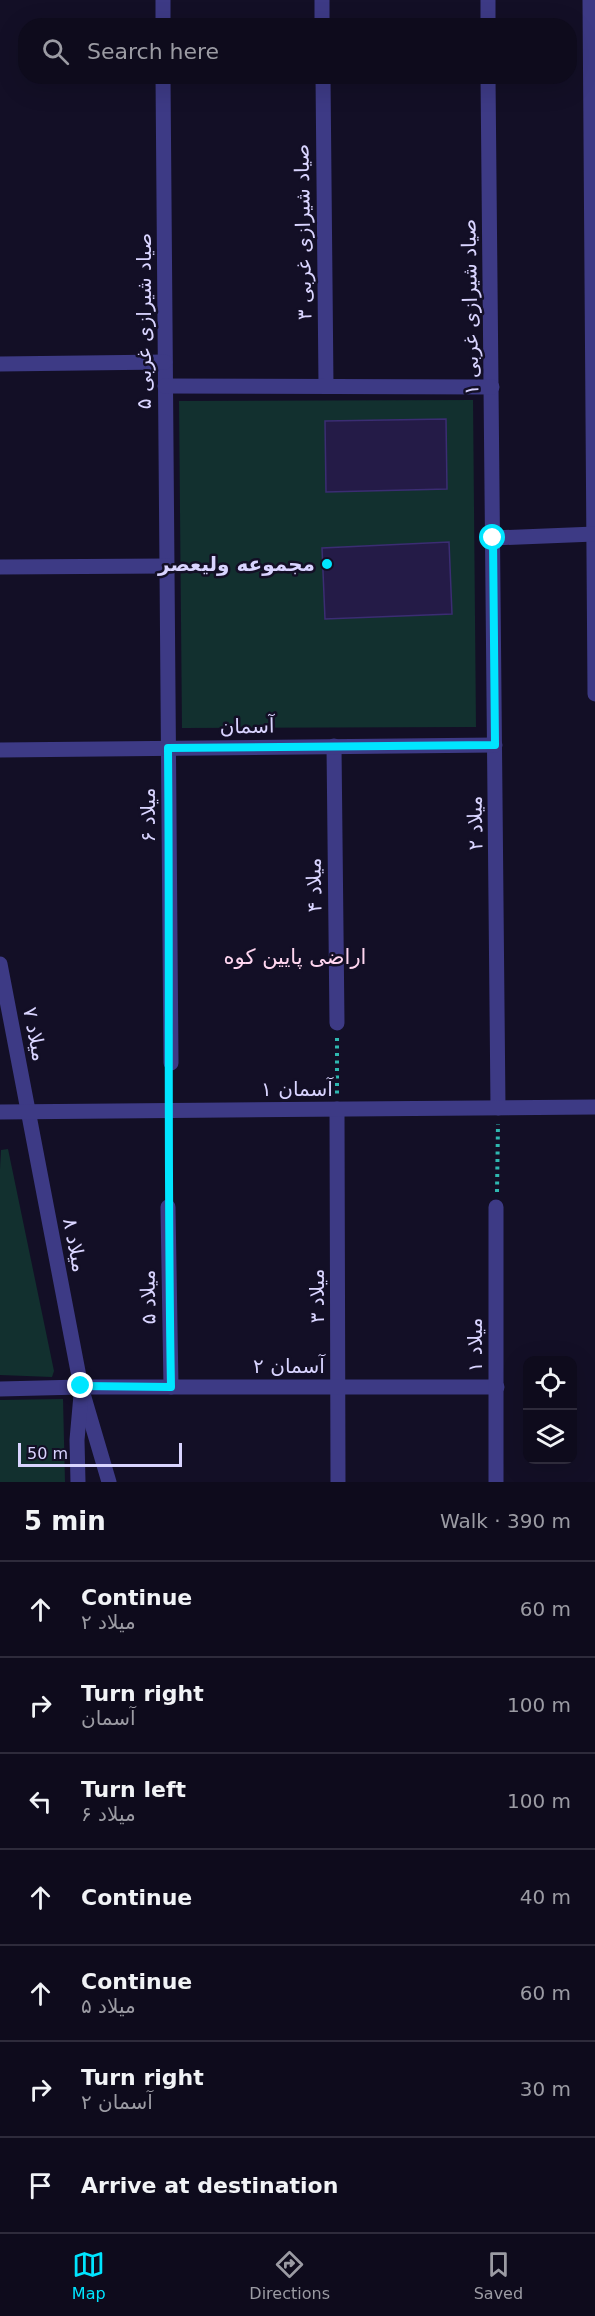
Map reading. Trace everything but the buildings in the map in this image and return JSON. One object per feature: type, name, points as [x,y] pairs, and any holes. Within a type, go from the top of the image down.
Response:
[{"type":"street","points":[[163,0],[163,18]]},
{"type":"street","points":[[322,0],[322,18]]},
{"type":"street","points":[[488,0],[488,18]]},
{"type":"street","points":[[590,0],[595,694]]},
{"type":"street","name":"صیاد شیرازی غربی ۵","points":[[163,84],[166,566]]},
{"type":"street","name":"صیاد شیرازی غربی ۳","points":[[323,84],[326,386]]},
{"type":"street","name":"صیاد شیرازی غربی ۱","points":[[488,84],[493,538]]},
{"type":"street","points":[[0,364],[165,362]]},
{"type":"street","points":[[165,386],[492,387]]},
{"type":"street","points":[[493,538],[594,534]]},
{"type":"street","name":"میلاد ۲","points":[[493,538],[498,1108]]},
{"type":"street","points":[[0,567],[166,566]]},
{"type":"street","name":"میلاد ۶","points":[[166,566],[171,1063]]},
{"type":"street","name":"آسمان","points":[[0,750],[495,745]]},
{"type":"street","name":"میلاد ۴","points":[[334,747],[337,1023]]},
{"type":"street","name":"میلاد ۷","points":[[0,964],[28,1112]]},
{"type":"street","name":"آسمان ۱","points":[[0,1112],[595,1107]]},
{"type":"street","name":"میلاد ۳","points":[[338,1109],[338,1482]]},
{"type":"street","name":"میلاد ۸","points":[[28,1112],[81,1386],[109,1482]]},
{"type":"street","name":"میلاد ۵","points":[[168,1207],[171,1387]]},
{"type":"street","name":"میلاد ۱","points":[[496,1208],[496,1482]]},
{"type":"street","name":"میلاد ۸","points":[[78,1482],[77,1440],[81,1386]]},
{"type":"street","name":"آسمان ۲","points":[[0,1389],[81,1386],[496,1387]]},
{"type":"path","points":[[337,1023],[338,1109]]},
{"type":"path","points":[[496,1208],[498,1108]]},
{"type":"path","points":[[168,1207],[170,1110]]},
{"type":"green space","name":"مجموعه ولیعصر","points":[[473,400],[476,727],[182,728],[179,401]]},
{"type":"green space","points":[[8,1149],[54,1371],[52,1377],[0,1375],[0,1169],[1,1150]]},
{"type":"green space","points":[[63,1399],[65,1482],[0,1482],[0,1400]]},
{"type":"place","name":"مجموعه ولیعصر","points":[[327,564]]},
{"type":"district","name":"اراضی پایین کوه","points":[[295,957]]},
{"type":"route","points":[[81,1386],[171,1387],[168,1207],[171,1063],[168,748],[495,745],[493,538]]}]
